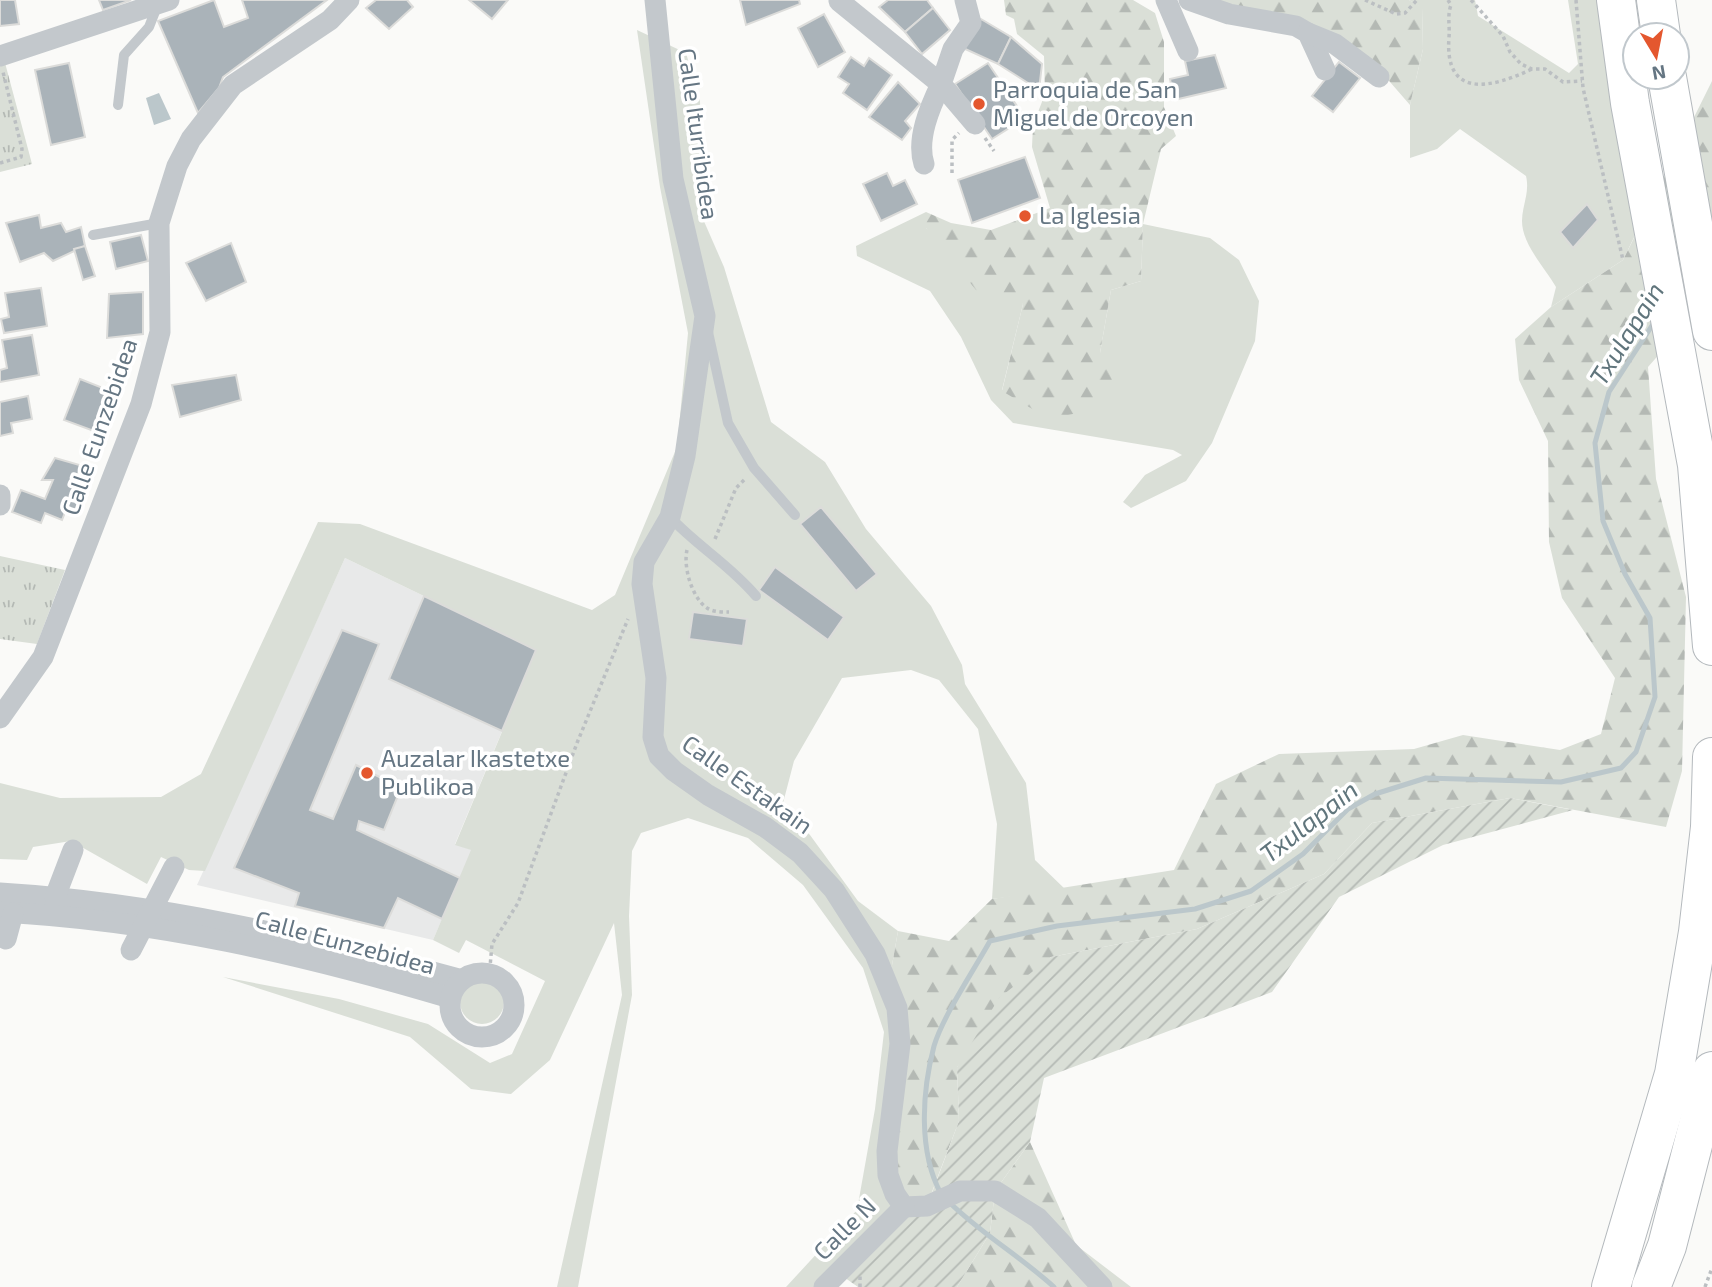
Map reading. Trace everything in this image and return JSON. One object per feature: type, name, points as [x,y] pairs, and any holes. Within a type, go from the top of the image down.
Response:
[{"type":"highway","points":[[1615,0],[1697,465],[1712,646]]},
{"type":"highway","points":[[1656,0],[1659,21]]},
{"type":"highway","points":[[1669,91],[1712,331]]},
{"type":"highway","points":[[1611,1287],[1674,1074],[1700,919],[1710,827],[1712,757]]},
{"type":"highway","points":[[1651,1287],[1667,1246],[1712,1071]]},
{"type":"street","name":"Calle Eunzebidea","points":[[0,718],[43,657],[141,404],[160,332],[159,223],[177,166],[191,139],[233,85],[330,20],[349,0]]},
{"type":"street","points":[[836,0],[941,85],[975,124]]},
{"type":"street","points":[[924,164],[922,144],[933,102],[953,49],[971,23],[965,0]]},
{"type":"street","points":[[1166,0],[1188,51]]},
{"type":"street","points":[[1189,0],[1210,9],[1296,26],[1335,44],[1379,77]]},
{"type":"street","points":[[0,56],[163,2]]},
{"type":"street","name":"Calle Iturribidea","points":[[653,2],[666,82],[673,179],[705,316]]},
{"type":"street","points":[[1308,33],[1325,70]]},
{"type":"street","name":"Calle Estakain","points":[[705,316],[685,456],[670,517],[644,562],[642,584],[656,678],[653,737],[659,755],[674,771],[708,795],[765,827],[800,853],[834,890],[875,954],[897,1008],[900,1044],[887,1151],[888,1175],[895,1194],[904,1207]]},
{"type":"street","points":[[0,495],[0,505]]},
{"type":"street","points":[[55,897],[73,850]]},
{"type":"street","points":[[131,950],[174,867]]},
{"type":"street","name":"Calle Eunzebidea","points":[[0,893],[55,897],[148,917],[280,950],[450,998]]},
{"type":"street","name":"Calle Eunzebidea","points":[[7,913],[148,917],[321,941],[462,980]]},
{"type":"street","points":[[6,939],[7,913]]},
{"type":"street","name":"Calle Eunzebidea","points":[[477,974],[494,975],[510,990],[513,1012],[509,1022],[491,1035],[481,1037],[460,1029],[453,1020],[450,998],[462,980],[477,974]]},
{"type":"street","points":[[904,1207],[927,1206],[960,1191],[995,1191],[1038,1218],[1102,1287]]},
{"type":"street","name":"Calle N","points":[[824,1287],[904,1207]]},
{"type":"lane","points":[[118,105],[124,55],[149,27],[163,2]]},
{"type":"lane","points":[[93,235],[159,223]]},
{"type":"lane","points":[[705,316],[729,423],[754,468],[795,515]]},
{"type":"lane","points":[[670,517],[689,538],[710,550],[738,574],[756,596]]},
{"type":"path","points":[[1366,0],[1396,14],[1405,13],[1417,0]]},
{"type":"path","points":[[1448,0],[1451,5],[1447,16],[1450,69],[1460,79],[1479,86],[1510,79],[1532,69],[1545,69],[1563,82],[1583,81]]},
{"type":"path","points":[[1471,0],[1503,36],[1510,52],[1521,64],[1532,69]]},
{"type":"path","points":[[1576,0],[1583,81],[1623,260]]},
{"type":"path","points":[[0,61],[22,149],[21,157],[0,163]]},
{"type":"path","points":[[952,173],[952,140],[975,124]]},
{"type":"path","points":[[710,550],[736,488],[754,468]]},
{"type":"path","points":[[689,538],[685,556],[689,576],[700,602],[710,610],[729,612]]},
{"type":"path","points":[[494,975],[490,967],[492,944],[518,903],[577,743],[642,584]]},
{"type":"path","points":[[1705,1287],[1712,1268]]},
{"type":"shaded area","points":[[159,93],[171,119],[154,125],[146,98]]},
{"type":"shaded area","name":"Auzalar Ikastetxe Publikoa","points":[[345,558],[536,650],[455,844],[472,850],[433,940],[197,885]]},
{"type":"green space","points":[[1004,0],[1133,0],[1155,13],[1164,42],[1164,107],[1176,136],[1161,149],[1143,224],[1141,281],[1111,290],[1100,353],[1114,384],[1087,411],[1049,419],[1002,391],[1023,304],[976,290],[926,228],[926,212],[951,223],[991,230],[1050,208],[1032,147],[1033,125],[1045,94],[1044,56],[1017,34],[1014,19],[1006,15]]},
{"type":"green space","points":[[1211,0],[1409,0],[1422,7],[1423,49],[1410,105],[1377,67]]},
{"type":"green space","points":[[1409,0],[1475,0],[1478,16],[1569,73],[1578,64],[1568,0],[1599,0],[1639,227],[1623,260],[1551,307],[1556,287],[1530,247],[1523,230],[1526,176],[1460,129],[1437,149],[1410,158],[1410,105],[1423,49],[1422,8]]},
{"type":"green space","points":[[637,30],[686,53],[700,101],[703,219],[724,267],[771,422],[825,462],[866,529],[931,606],[962,665],[965,684],[1026,783],[1035,860],[1066,890],[992,899],[997,824],[978,729],[939,680],[911,670],[842,678],[794,761],[782,807],[810,835],[858,901],[898,931],[891,971],[904,1207],[828,1287],[786,1287],[857,1210],[875,1109],[884,1032],[863,968],[803,885],[748,838],[688,818],[641,833],[632,851],[629,916],[632,995],[578,1287],[557,1287],[622,995],[614,923],[550,1060],[511,1094],[471,1089],[410,1037],[223,977],[339,999],[428,1024],[490,1063],[512,1054],[545,981],[466,940],[459,953],[433,940],[471,850],[455,845],[536,650],[345,558],[205,871],[189,870],[161,857],[147,884],[71,841],[33,847],[27,860],[0,859],[0,783],[60,798],[161,797],[201,774],[318,522],[360,524],[592,610],[615,595],[677,447],[688,333],[660,187]]},
{"type":"green space","points":[[4,59],[32,164],[0,172],[0,61]]},
{"type":"green space","points":[[1712,81],[1712,294],[1648,367],[1656,479],[1686,597],[1682,771],[1666,827],[1510,798],[1372,823],[1324,874],[1197,929],[1051,957],[957,1067],[959,1121],[930,1197],[904,1207],[887,1151],[897,1008],[891,971],[898,931],[949,941],[992,899],[1174,870],[1216,784],[1279,754],[1414,749],[1463,735],[1560,750],[1601,734],[1615,678],[1562,598],[1549,542],[1548,441],[1519,380],[1515,339],[1551,307],[1623,260]]},
{"type":"green space","points":[[926,212],[926,228],[1023,304],[1002,390],[1100,353],[1111,290],[1141,281],[1143,224],[1210,238],[1239,260],[1259,301],[1255,341],[1212,443],[1186,481],[1131,508],[1123,502],[1145,475],[1182,455],[1173,450],[1013,423],[991,400],[961,337],[930,291],[857,256],[856,246]]},
{"type":"green space","points":[[0,556],[65,570],[37,644],[0,639]]},
{"type":"green space","points":[[1510,798],[1573,810],[1443,845],[1339,897],[1272,992],[1044,1078],[1030,1142],[995,1191],[990,1233],[957,1287],[858,1287],[841,1275],[904,1207],[927,1206],[959,1121],[957,1067],[999,998],[1051,957],[1197,929],[1324,874],[1372,823]]},
{"type":"green space","points":[[482,980],[497,987],[504,1002],[497,1017],[482,1024],[467,1017],[460,1002],[467,987]]},
{"type":"green space","points":[[1030,1142],[1076,1245],[1131,1287],[957,1287],[990,1233],[995,1191]]},
{"type":"building","points":[[0,0],[15,0],[19,24],[0,26]]},
{"type":"building","points":[[99,0],[131,0],[103,10]]},
{"type":"building","points":[[214,0],[224,27],[248,18],[242,0],[327,0],[223,77],[219,88],[198,113],[158,21]]},
{"type":"building","points":[[376,0],[407,0],[413,7],[389,29],[366,8]]},
{"type":"building","points":[[469,0],[508,0],[492,19]]},
{"type":"building","points":[[740,0],[799,0],[800,4],[746,25]]},
{"type":"building","points":[[888,0],[927,0],[933,8],[905,32],[879,7]]},
{"type":"building","points":[[933,8],[950,30],[922,54],[905,32]]},
{"type":"building","points":[[824,14],[845,52],[818,67],[798,28]]},
{"type":"building","points":[[981,19],[1011,37],[998,64],[963,48]]},
{"type":"building","points":[[1011,37],[1042,64],[1039,90],[998,64]]},
{"type":"building","points":[[1215,55],[1226,88],[1174,100],[1170,79],[1188,75],[1185,61]]},
{"type":"building","points":[[851,57],[864,66],[869,58],[892,75],[867,110],[843,93],[849,84],[838,77]]},
{"type":"building","points":[[1339,62],[1360,78],[1333,112],[1312,96]]},
{"type":"building","points":[[69,63],[85,137],[51,145],[35,70]]},
{"type":"building","points":[[988,63],[1025,118],[992,139],[955,84]]},
{"type":"building","points":[[898,82],[920,104],[905,121],[911,128],[902,140],[869,117]]},
{"type":"building","name":"Parroquia de San Miguel de Orcoyen","points":[[1025,157],[1040,198],[972,223],[958,180]]},
{"type":"building","points":[[887,173],[893,186],[905,180],[917,204],[881,221],[863,184]]},
{"type":"building","points":[[1587,204],[1598,220],[1573,248],[1560,232]]},
{"type":"building","points":[[39,215],[41,228],[61,223],[66,232],[81,227],[85,246],[53,261],[44,253],[20,262],[6,223]]},
{"type":"building","points":[[141,235],[148,261],[116,269],[110,242]]},
{"type":"building","points":[[231,243],[246,282],[206,301],[186,263]]},
{"type":"building","points":[[85,246],[95,276],[83,280],[74,249]]},
{"type":"building","points":[[41,288],[47,326],[4,333],[1,319],[9,317],[5,293]]},
{"type":"building","points":[[143,292],[143,334],[107,338],[109,294]]},
{"type":"building","points":[[32,335],[39,375],[0,382],[0,370],[7,368],[2,340]]},
{"type":"building","points":[[236,375],[241,400],[180,417],[172,385]]},
{"type":"building","points":[[80,379],[118,394],[102,434],[64,420]]},
{"type":"building","points":[[28,396],[32,419],[11,423],[13,433],[0,436],[0,402]]},
{"type":"building","points":[[55,458],[83,466],[77,475],[86,478],[78,510],[66,510],[62,520],[45,513],[41,523],[12,512],[21,490],[45,499],[53,480],[42,480]]},
{"type":"building","points":[[821,507],[877,574],[856,591],[800,524]]},
{"type":"building","points":[[775,567],[844,617],[828,640],[759,590]]},
{"type":"building","points":[[424,596],[536,650],[502,731],[389,679]]},
{"type":"building","points":[[693,612],[747,619],[743,646],[689,639]]},
{"type":"building","points":[[342,630],[379,644],[310,810],[333,819],[356,765],[401,788],[384,830],[359,821],[357,830],[460,878],[442,919],[398,898],[384,928],[295,906],[299,893],[234,868]]},
{"type":"waterway","name":"Txulapain","points":[[941,1194],[929,1159],[924,1121],[930,1064],[944,1021],[990,941],[1057,926],[1195,909],[1251,891],[1303,854],[1348,809],[1375,794],[1426,778],[1561,782],[1621,768],[1636,752],[1655,697],[1650,618],[1625,574],[1603,521],[1595,443],[1609,392],[1655,321]]},
{"type":"waterway","name":"Txulapain","points":[[948,1201],[973,1224],[1054,1287]]},
{"type":"place","name":"Parroquia de San Miguel de Orcoyen","points":[[979,104]]},
{"type":"place","name":"La Iglesia","points":[[1025,216]]},
{"type":"place","name":"Auzalar Ikastetxe Publikoa","points":[[367,773]]}]
